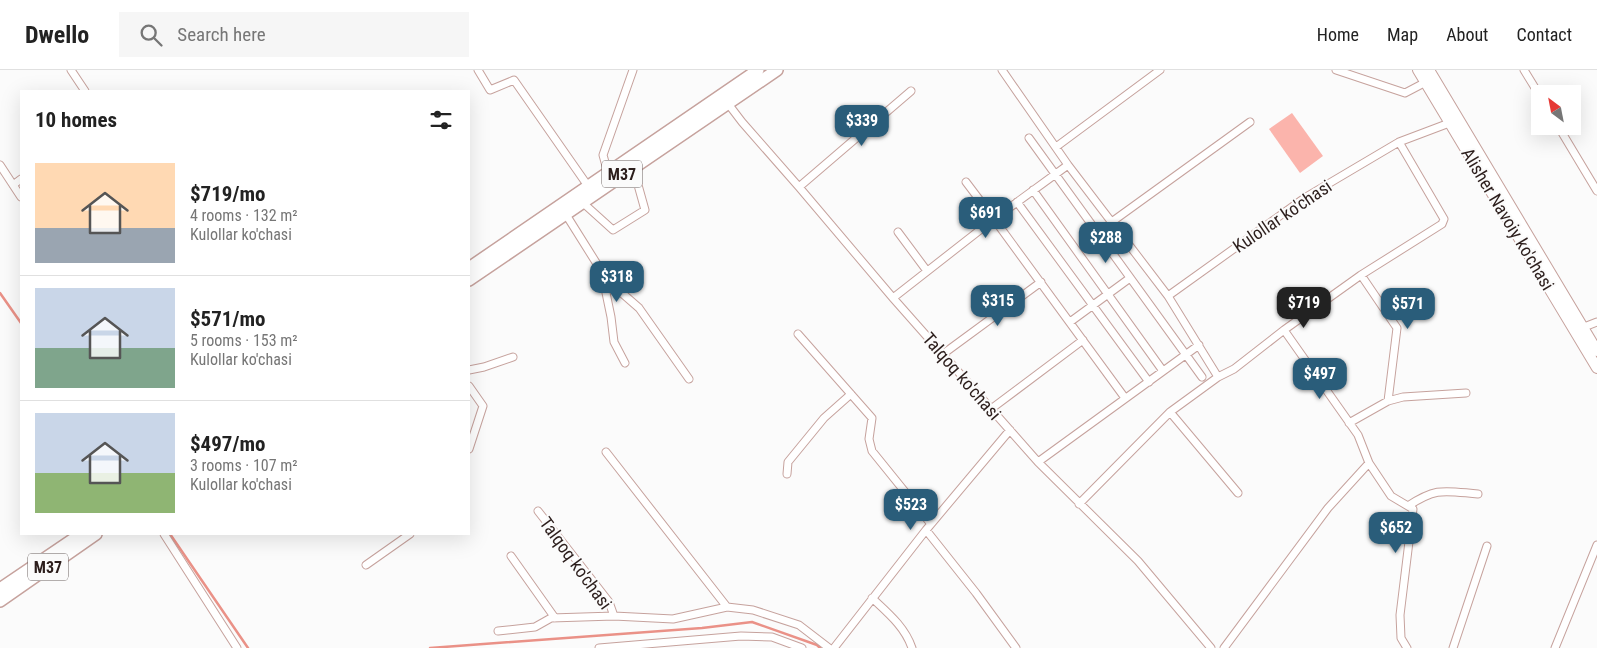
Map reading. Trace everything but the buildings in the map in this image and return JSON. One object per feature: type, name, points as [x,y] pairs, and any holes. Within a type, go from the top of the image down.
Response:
[{"type":"highway","name":"M37","points":[[470,279],[633,167],[725,99],[758,70]]},
{"type":"highway","name":"M37","points":[[470,267],[608,173],[725,99],[777,70]]},
{"type":"highway","name":"M37","points":[[0,589],[80,535]]},
{"type":"highway","name":"M37","points":[[0,601],[95,535]]},
{"type":"main road","name":"Alisher Navoiy ko'chasi","points":[[1418,70],[1454,121],[1579,329],[1597,368]]},
{"type":"main road","name":"Alisher Navoiy ko'chasi","points":[[1429,70],[1454,121]]},
{"type":"main road","name":"Alisher Navoiy ko'chasi","points":[[1579,329],[1597,351]]},
{"type":"street","points":[[71,70],[84,90]]},
{"type":"street","points":[[478,70],[490,90],[514,80],[588,186]]},
{"type":"street","points":[[608,173],[603,155],[633,70]]},
{"type":"street","points":[[1002,70],[1068,164],[1168,296],[1218,377]]},
{"type":"street","points":[[1056,147],[1160,70]]},
{"type":"street","points":[[1336,70],[1405,93],[1426,82]]},
{"type":"street","points":[[1524,70],[1533,85]]},
{"type":"street","points":[[800,187],[911,91]]},
{"type":"street","name":"Talqoq ko'chasi","points":[[725,99],[742,122],[800,187],[893,298],[991,409],[1038,462],[1138,562],[1211,648]]},
{"type":"street","name":"Kulollar ko'chasi","points":[[1168,296],[1306,197],[1399,142],[1454,121]]},
{"type":"street","points":[[1113,221],[1250,122]]},
{"type":"street","points":[[1563,135],[1597,191]]},
{"type":"street","points":[[1029,138],[1202,377]]},
{"type":"street","points":[[1079,504],[1170,412],[1218,377],[1234,369],[1284,330],[1361,275],[1442,224],[1444,219],[1399,142]]},
{"type":"street","points":[[0,164],[20,196]]},
{"type":"street","points":[[893,298],[994,218],[1068,164]]},
{"type":"street","points":[[582,202],[613,230],[645,210],[633,167]]},
{"type":"street","points":[[13,185],[20,181]]},
{"type":"street","points":[[966,182],[1125,398]]},
{"type":"street","points":[[1033,190],[1164,371]]},
{"type":"street","points":[[1016,202],[1149,382]]},
{"type":"street","points":[[565,213],[606,280],[640,308],[689,379]]},
{"type":"street","points":[[898,232],[927,272]]},
{"type":"street","points":[[1361,275],[1397,328],[1388,401]]},
{"type":"street","points":[[1070,322],[1130,278]]},
{"type":"street","points":[[606,280],[605,288],[612,317],[614,342],[625,363]]},
{"type":"street","points":[[943,354],[1041,282]]},
{"type":"street","points":[[1579,329],[1597,322]]},
{"type":"street","points":[[1284,330],[1358,435],[1369,464],[1391,496],[1413,509],[1400,616],[1401,638],[1407,648]]},
{"type":"street","points":[[798,334],[872,418],[869,439],[872,451],[1016,648]]},
{"type":"street","points":[[991,409],[1083,340]]},
{"type":"street","points":[[1038,462],[1199,345]]},
{"type":"street","points":[[470,370],[513,357]]},
{"type":"street","points":[[470,387],[483,406],[470,447]]},
{"type":"street","points":[[1350,423],[1388,401],[1403,397],[1466,393]]},
{"type":"street","points":[[787,474],[788,462],[824,418],[851,394]]},
{"type":"street","points":[[1170,412],[1238,493]]},
{"type":"street","points":[[834,648],[928,527],[1010,430]]},
{"type":"street","points":[[606,452],[726,607]]},
{"type":"street","points":[[1224,648],[1328,508],[1369,464]]},
{"type":"street","points":[[1408,506],[1424,496],[1439,491],[1478,494]]},
{"type":"street","name":"Talqoq ko'chasi","points":[[538,510],[608,602],[614,616]]},
{"type":"street","points":[[165,535],[196,580],[237,648]]},
{"type":"street","points":[[366,565],[409,535]]},
{"type":"street","points":[[1554,648],[1597,545]]},
{"type":"street","points":[[1453,648],[1487,546]]},
{"type":"street","points":[[511,556],[556,618]]},
{"type":"street","points":[[872,598],[890,614],[908,637],[912,648]]},
{"type":"street","points":[[498,631],[535,627],[551,618],[614,616],[674,619],[726,607],[753,610],[799,625],[829,648]]},
{"type":"street","points":[[599,648],[698,644],[741,636],[772,637],[802,648]]},
{"type":"shaded area","points":[[1292,113],[1323,156],[1300,173],[1269,129]]},
{"type":"waterway","points":[[0,293],[20,322]]},
{"type":"waterway","points":[[171,535],[248,648]]},
{"type":"waterway","points":[[430,648],[702,628],[752,622],[817,645],[820,648]]}]
